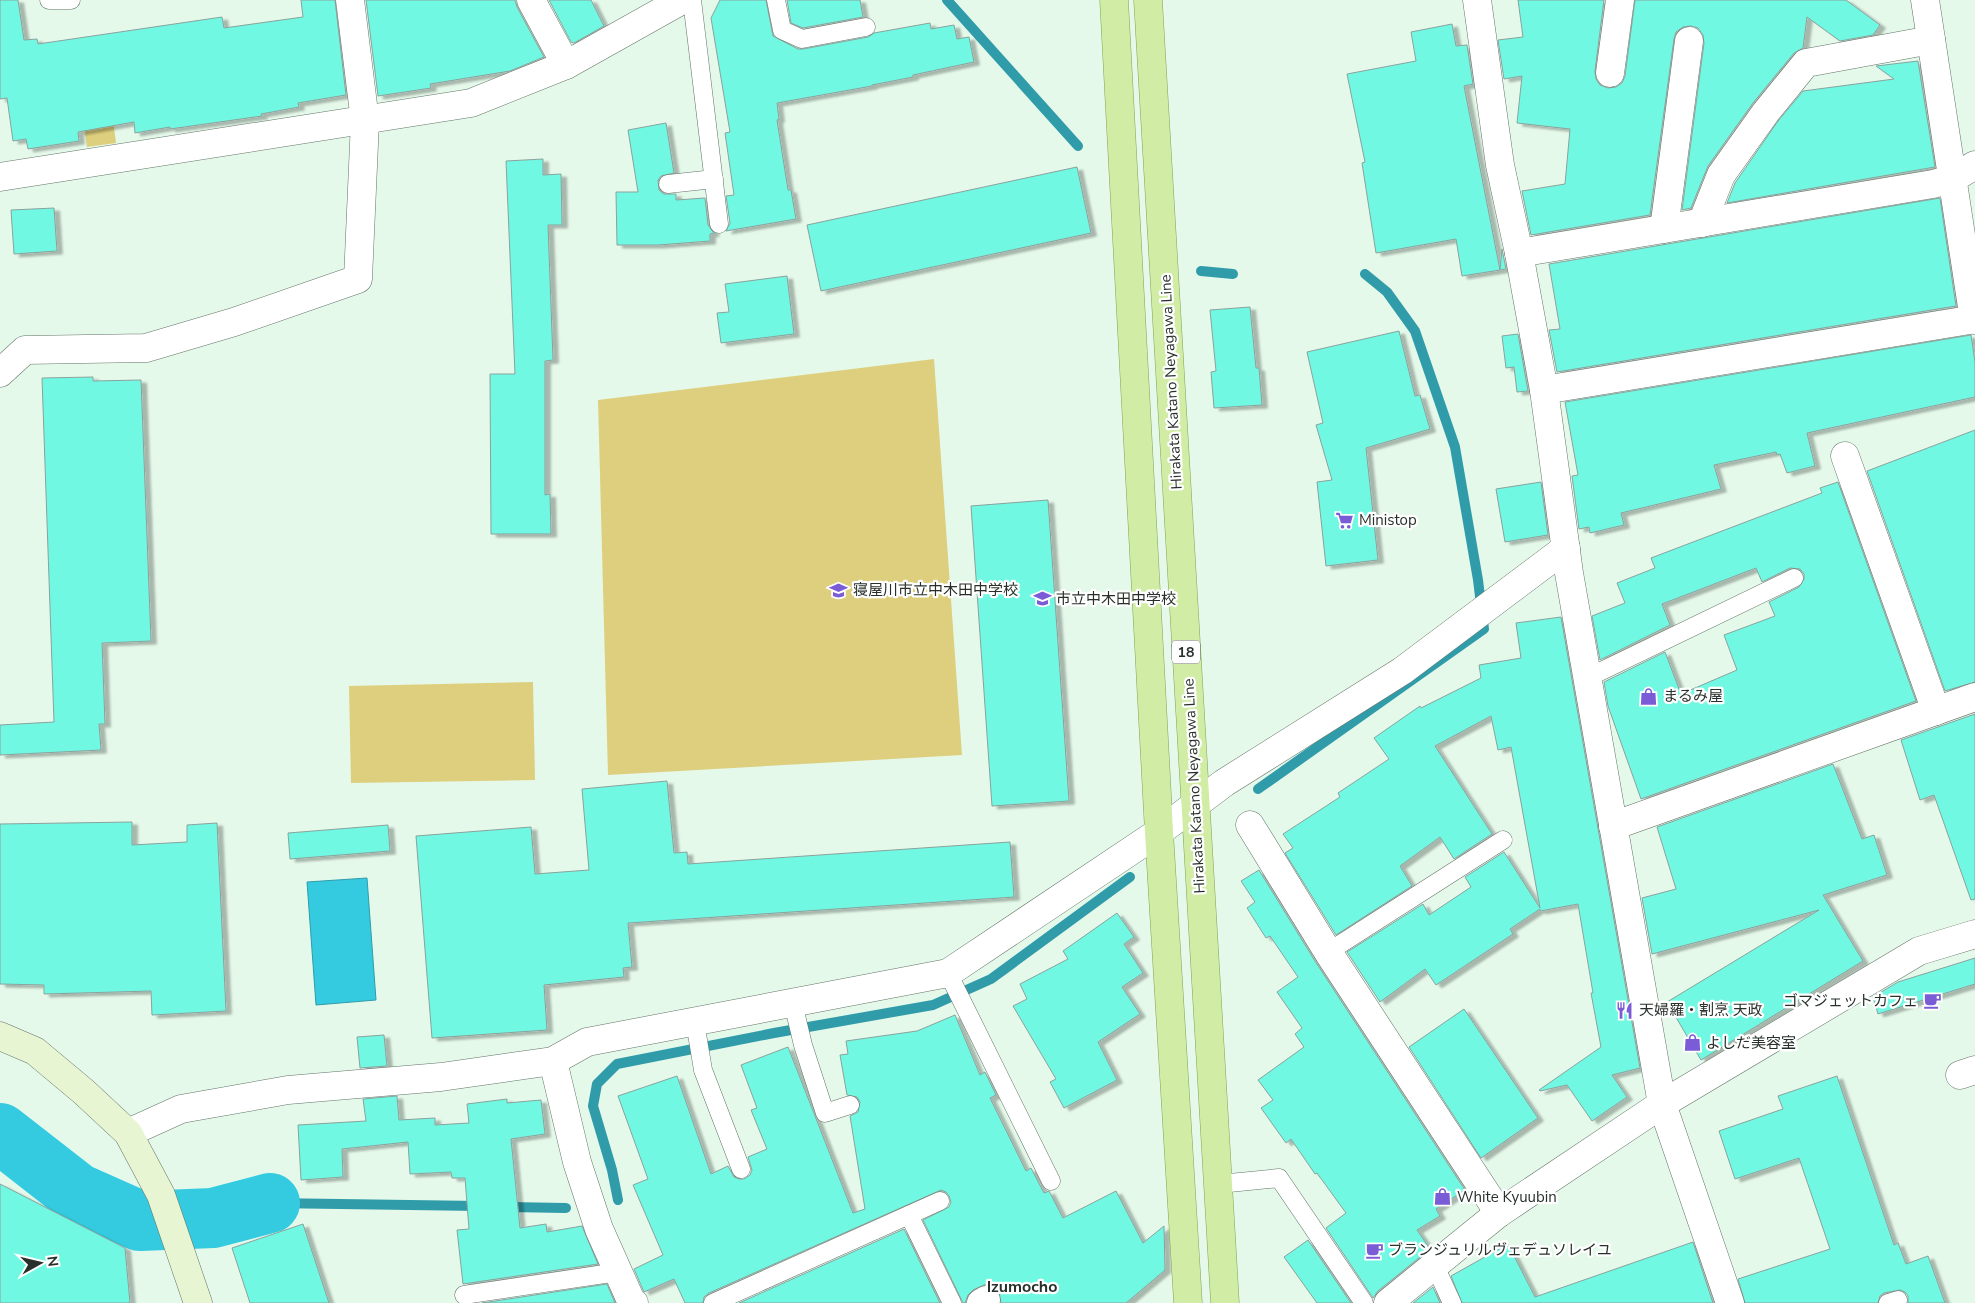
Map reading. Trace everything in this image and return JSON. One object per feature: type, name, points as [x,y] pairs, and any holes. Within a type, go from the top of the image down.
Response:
[{"type":"main road","points":[[1114,0],[1159,832],[1188,1303]]},
{"type":"main road","name":"Hirakata Katano Neyagawa Line","points":[[1148,0],[1226,1303]]},
{"type":"street","points":[[0,373],[25,350],[146,348],[234,322],[358,279],[365,121],[350,0]]},
{"type":"street","points":[[531,0],[566,65]]},
{"type":"street","points":[[0,177],[471,103],[566,65],[682,0]]},
{"type":"street","points":[[1476,0],[1500,165],[1519,253],[1544,390],[1566,548],[1587,678],[1662,1104],[1730,1303]]},
{"type":"street","points":[[1610,73],[1620,0]]},
{"type":"street","points":[[1544,390],[1974,320],[1925,0]]},
{"type":"street","points":[[1702,222],[1721,175],[1766,112],[1806,64],[1931,40]]},
{"type":"street","points":[[1664,229],[1689,42]]},
{"type":"street","points":[[1519,253],[1952,179],[1975,165]]},
{"type":"street","points":[[1845,456],[1936,711]]},
{"type":"street","points":[[128,1133],[180,1110],[288,1090],[441,1076],[553,1061],[587,1042],[696,1030],[796,1014],[951,980],[1159,832],[1224,783],[1402,671],[1566,548]]},
{"type":"street","points":[[1613,826],[1975,697]]},
{"type":"street","points":[[1250,825],[1328,952],[1499,1213]]},
{"type":"street","points":[[1388,1303],[1499,1213],[1662,1104],[1919,951],[1975,934]]},
{"type":"street","points":[[0,1036],[35,1051],[84,1092],[128,1133],[162,1198],[198,1303]]},
{"type":"street","points":[[553,1061],[576,1162],[599,1229],[632,1303],[634,1303]]},
{"type":"lane","points":[[49,0],[71,0]]},
{"type":"lane","points":[[692,0],[719,224]]},
{"type":"lane","points":[[776,0],[782,30],[802,39],[866,26]]},
{"type":"lane","points":[[668,184],[714,178]]},
{"type":"lane","points":[[1587,678],[1794,578]]},
{"type":"lane","points":[[1328,952],[1502,840]]},
{"type":"lane","points":[[951,980],[1051,1182]]},
{"type":"lane","points":[[796,1014],[803,1044],[825,1113],[850,1105]]},
{"type":"lane","points":[[696,1030],[703,1070],[741,1169]]},
{"type":"lane","points":[[1219,1184],[1278,1178],[1364,1303]]},
{"type":"lane","points":[[713,1303],[940,1201]]},
{"type":"lane","points":[[909,1215],[952,1303]]},
{"type":"lane","points":[[1435,1266],[1452,1303]]},
{"type":"lane","points":[[464,1295],[618,1272]]},
{"type":"shaded area","points":[[109,89],[116,143],[87,147],[79,93]]},
{"type":"shaded area","points":[[934,359],[962,755],[608,775],[598,400]]},
{"type":"shaded area","points":[[533,682],[535,780],[351,783],[349,686]]},
{"type":"water","points":[[367,878],[376,1000],[316,1005],[307,882]]},
{"type":"building","points":[[0,0],[18,0],[24,40],[37,39],[38,44],[222,17],[224,28],[303,17],[301,0],[335,0],[346,95],[298,103],[299,107],[261,114],[262,116],[170,129],[170,127],[135,133],[134,122],[78,132],[79,141],[28,149],[26,139],[13,141],[7,98],[0,99]]},
{"type":"building","points":[[366,0],[515,0],[544,57],[510,71],[430,84],[431,88],[378,96]]},
{"type":"building","points":[[549,0],[591,0],[604,26],[574,43],[571,42]]},
{"type":"building","points":[[720,0],[766,0],[773,36],[798,49],[868,37],[874,33],[930,23],[931,29],[954,25],[957,39],[969,37],[974,62],[872,86],[777,103],[779,119],[777,120],[788,190],[791,190],[796,219],[726,231],[730,223],[726,196],[734,195],[725,133],[730,132],[711,18]]},
{"type":"building","points":[[787,0],[860,0],[863,17],[803,28],[791,23]]},
{"type":"building","points":[[1518,0],[1604,0],[1595,71],[1596,79],[1600,85],[1608,88],[1616,87],[1622,83],[1625,76],[1635,0],[1846,0],[1880,25],[1873,35],[1840,41],[1807,17],[1803,48],[1794,53],[1753,103],[1708,166],[1691,208],[1682,210],[1704,43],[1703,35],[1698,28],[1691,26],[1683,27],[1676,32],[1674,39],[1650,215],[1531,235],[1522,191],[1565,184],[1570,129],[1517,123],[1522,76],[1504,79],[1498,40],[1523,37]]},
{"type":"building","points":[[1452,24],[1456,46],[1467,45],[1473,84],[1464,86],[1500,270],[1462,276],[1456,239],[1376,253],[1362,163],[1365,162],[1347,74],[1416,61],[1411,32]]},
{"type":"building","points":[[1918,61],[1935,167],[1727,203],[1735,183],[1778,121],[1803,91],[1894,79],[1876,66]]},
{"type":"building","points":[[666,123],[674,173],[661,176],[658,180],[659,190],[664,194],[676,194],[676,200],[705,198],[708,225],[714,233],[710,234],[710,241],[658,245],[617,245],[616,192],[638,192],[628,130]]},
{"type":"building","points":[[543,159],[543,175],[561,174],[562,225],[548,225],[553,360],[545,361],[545,495],[550,494],[551,534],[491,534],[490,374],[515,374],[506,161]]},
{"type":"building","points":[[1077,167],[1091,233],[821,291],[807,225]]},
{"type":"building","points":[[1940,198],[1956,306],[1557,372],[1549,330],[1560,329],[1549,264]]},
{"type":"building","points":[[54,208],[57,251],[14,254],[11,210]]},
{"type":"building","points":[[1502,249],[1506,269],[1500,270]]},
{"type":"building","points":[[787,276],[794,334],[721,343],[717,313],[729,312],[725,284]]},
{"type":"building","points":[[1250,307],[1256,368],[1259,368],[1262,405],[1214,408],[1211,372],[1216,371],[1210,310]]},
{"type":"building","points":[[1399,331],[1415,396],[1420,395],[1430,429],[1366,448],[1378,560],[1326,566],[1317,482],[1332,480],[1316,425],[1323,423],[1307,352]]},
{"type":"building","points":[[1518,334],[1528,391],[1517,392],[1514,367],[1506,368],[1502,336]]},
{"type":"building","points":[[1971,335],[1975,362],[1975,397],[1807,433],[1815,466],[1787,473],[1780,454],[1777,455],[1776,452],[1714,465],[1721,489],[1621,513],[1624,525],[1590,533],[1589,527],[1579,529],[1572,476],[1578,475],[1565,402]]},
{"type":"building","points":[[93,377],[93,381],[141,380],[151,641],[102,643],[105,724],[99,724],[101,750],[0,755],[0,725],[54,722],[42,378]]},
{"type":"building","points":[[1975,430],[1975,682],[1945,691],[1867,471]]},
{"type":"building","points":[[1541,482],[1548,535],[1505,542],[1496,489]]},
{"type":"building","points":[[1838,482],[1916,701],[1641,799],[1608,706],[1604,682],[1665,652],[1681,694],[1737,670],[1724,635],[1775,616],[1769,602],[1799,587],[1804,579],[1804,574],[1800,569],[1790,568],[1762,582],[1756,568],[1662,604],[1670,625],[1600,660],[1592,616],[1625,603],[1617,583],[1655,568],[1651,558],[1822,493],[1820,488]]},
{"type":"building","points":[[1048,500],[1069,801],[992,806],[971,506]]},
{"type":"building","points":[[1561,617],[1640,1068],[1612,1075],[1627,1097],[1592,1121],[1567,1085],[1539,1090],[1601,1047],[1578,904],[1540,911],[1540,909],[1510,929],[1513,934],[1436,985],[1425,969],[1380,1002],[1347,952],[1423,904],[1429,915],[1471,887],[1465,877],[1504,852],[1540,908],[1511,747],[1498,750],[1491,716],[1435,746],[1492,834],[1454,859],[1440,837],[1400,866],[1412,886],[1336,935],[1285,853],[1293,848],[1283,834],[1340,797],[1338,793],[1389,759],[1374,738],[1420,706],[1421,708],[1481,678],[1479,665],[1521,658],[1516,623]]},
{"type":"building","points":[[1975,714],[1975,899],[1971,900],[1934,795],[1920,800],[1901,740]]},
{"type":"building","points":[[1833,764],[1862,839],[1874,835],[1887,875],[1823,895],[1863,961],[1701,1060],[1667,1002],[1819,910],[1652,954],[1642,898],[1676,889],[1657,827]]},
{"type":"building","points":[[667,781],[674,853],[687,852],[688,864],[1010,842],[1014,897],[628,923],[632,967],[623,968],[624,977],[544,985],[547,1030],[432,1038],[416,836],[531,827],[535,874],[589,870],[582,789]]},
{"type":"building","points":[[132,822],[132,845],[187,842],[187,825],[217,823],[226,1011],[152,1015],[151,991],[44,994],[44,985],[0,984],[0,824]]},
{"type":"building","points":[[388,825],[390,851],[290,859],[288,833]]},
{"type":"building","points":[[1259,870],[1315,961],[1465,1190],[1436,1209],[1440,1216],[1417,1230],[1430,1249],[1378,1291],[1373,1298],[1326,1228],[1346,1213],[1317,1173],[1315,1174],[1291,1139],[1286,1143],[1261,1108],[1273,1100],[1258,1080],[1304,1047],[1295,1034],[1302,1028],[1277,992],[1298,977],[1270,936],[1266,938],[1247,908],[1255,902],[1241,881]]},
{"type":"building","points":[[1117,913],[1134,937],[1124,944],[1143,973],[1122,987],[1140,1014],[1098,1042],[1117,1080],[1064,1108],[1050,1082],[1056,1079],[1013,1006],[1027,999],[1020,984],[1068,959],[1063,951]]},
{"type":"building","points":[[1975,958],[1975,984],[1878,1014],[1873,997],[1898,982]]},
{"type":"building","points":[[1464,1009],[1538,1118],[1481,1158],[1409,1047]]},
{"type":"building","points":[[955,1015],[980,1075],[985,1072],[996,1095],[990,1098],[1026,1171],[1031,1168],[1044,1193],[1049,1191],[1063,1218],[1116,1191],[1143,1243],[1164,1226],[1165,1270],[1126,1303],[1001,1303],[999,1292],[994,1287],[986,1284],[973,1290],[968,1295],[965,1303],[963,1303],[923,1220],[949,1207],[951,1202],[949,1196],[941,1190],[709,1293],[704,1297],[703,1303],[685,1303],[674,1279],[644,1292],[634,1269],[663,1255],[633,1185],[648,1179],[618,1096],[677,1076],[711,1174],[728,1166],[734,1177],[744,1179],[750,1175],[752,1170],[748,1157],[767,1149],[751,1110],[757,1108],[741,1065],[788,1047],[853,1213],[865,1209],[850,1116],[858,1112],[860,1102],[857,1097],[847,1095],[840,1055],[848,1054],[846,1041],[917,1031]]},
{"type":"building","points":[[384,1035],[387,1066],[360,1068],[357,1037]]},
{"type":"building","points":[[1837,1076],[1894,1245],[1898,1243],[1906,1264],[1928,1256],[1945,1303],[1908,1303],[1908,1296],[1900,1290],[1884,1293],[1880,1296],[1878,1303],[1745,1303],[1738,1279],[1830,1249],[1799,1158],[1735,1179],[1719,1131],[1783,1109],[1778,1096]]},
{"type":"building","points":[[397,1096],[399,1120],[435,1118],[435,1125],[469,1123],[467,1104],[507,1099],[507,1103],[541,1100],[545,1134],[511,1139],[520,1228],[546,1224],[547,1232],[582,1226],[598,1264],[463,1284],[457,1230],[469,1229],[465,1178],[452,1178],[451,1172],[410,1174],[408,1142],[342,1149],[343,1177],[301,1180],[298,1125],[366,1121],[363,1099]]},
{"type":"building","points":[[0,1184],[125,1248],[130,1303],[0,1303]]},
{"type":"building","points":[[303,1224],[329,1303],[250,1303],[232,1248]]},
{"type":"building","points":[[904,1229],[940,1303],[739,1303]]},
{"type":"building","points":[[1308,1240],[1351,1303],[1317,1303],[1284,1257]]},
{"type":"building","points":[[1693,1242],[1713,1303],[1462,1303],[1451,1276],[1508,1244],[1535,1297]]},
{"type":"building","points":[[607,1284],[615,1303],[482,1303]]},
{"type":"building","points":[[1433,1287],[1440,1303],[1413,1303]]},
{"type":"waterway","points":[[947,0],[1078,146]]},
{"type":"waterway","points":[[1201,271],[1233,274]]},
{"type":"waterway","points":[[1258,789],[1484,629],[1478,580],[1455,447],[1415,331],[1387,292],[1365,274]]},
{"type":"waterway","points":[[618,1200],[612,1170],[593,1106],[597,1084],[617,1064],[774,1033],[933,1005],[991,979],[1130,877]]},
{"type":"waterway","points":[[0,1133],[77,1193],[140,1221],[213,1218],[270,1203]]},
{"type":"waterway","points":[[270,1203],[479,1206]]},
{"type":"waterway","points":[[506,1207],[566,1208]]},
{"type":"place","name":"Ministop","points":[[1345,520]]},
{"type":"place","name":"寝屋川市立中木田中学校","points":[[839,590]]},
{"type":"place","name":"市立中木田中学校","points":[[1042,599]]},
{"type":"place","name":"まるみ屋","points":[[1649,696]]},
{"type":"place","name":"ゴマジェットカフェ","points":[[1932,1001]]},
{"type":"place","name":"天婦羅・割烹 天政","points":[[1625,1010]]},
{"type":"place","name":"よしだ美容室","points":[[1692,1043]]},
{"type":"place","name":"White Kyuubin","points":[[1443,1197]]},
{"type":"place","name":"ブランジュリルヴェデュソレイユ","points":[[1374,1250]]},
{"type":"district","name":"Izumocho","points":[[1022,1286]]}]
